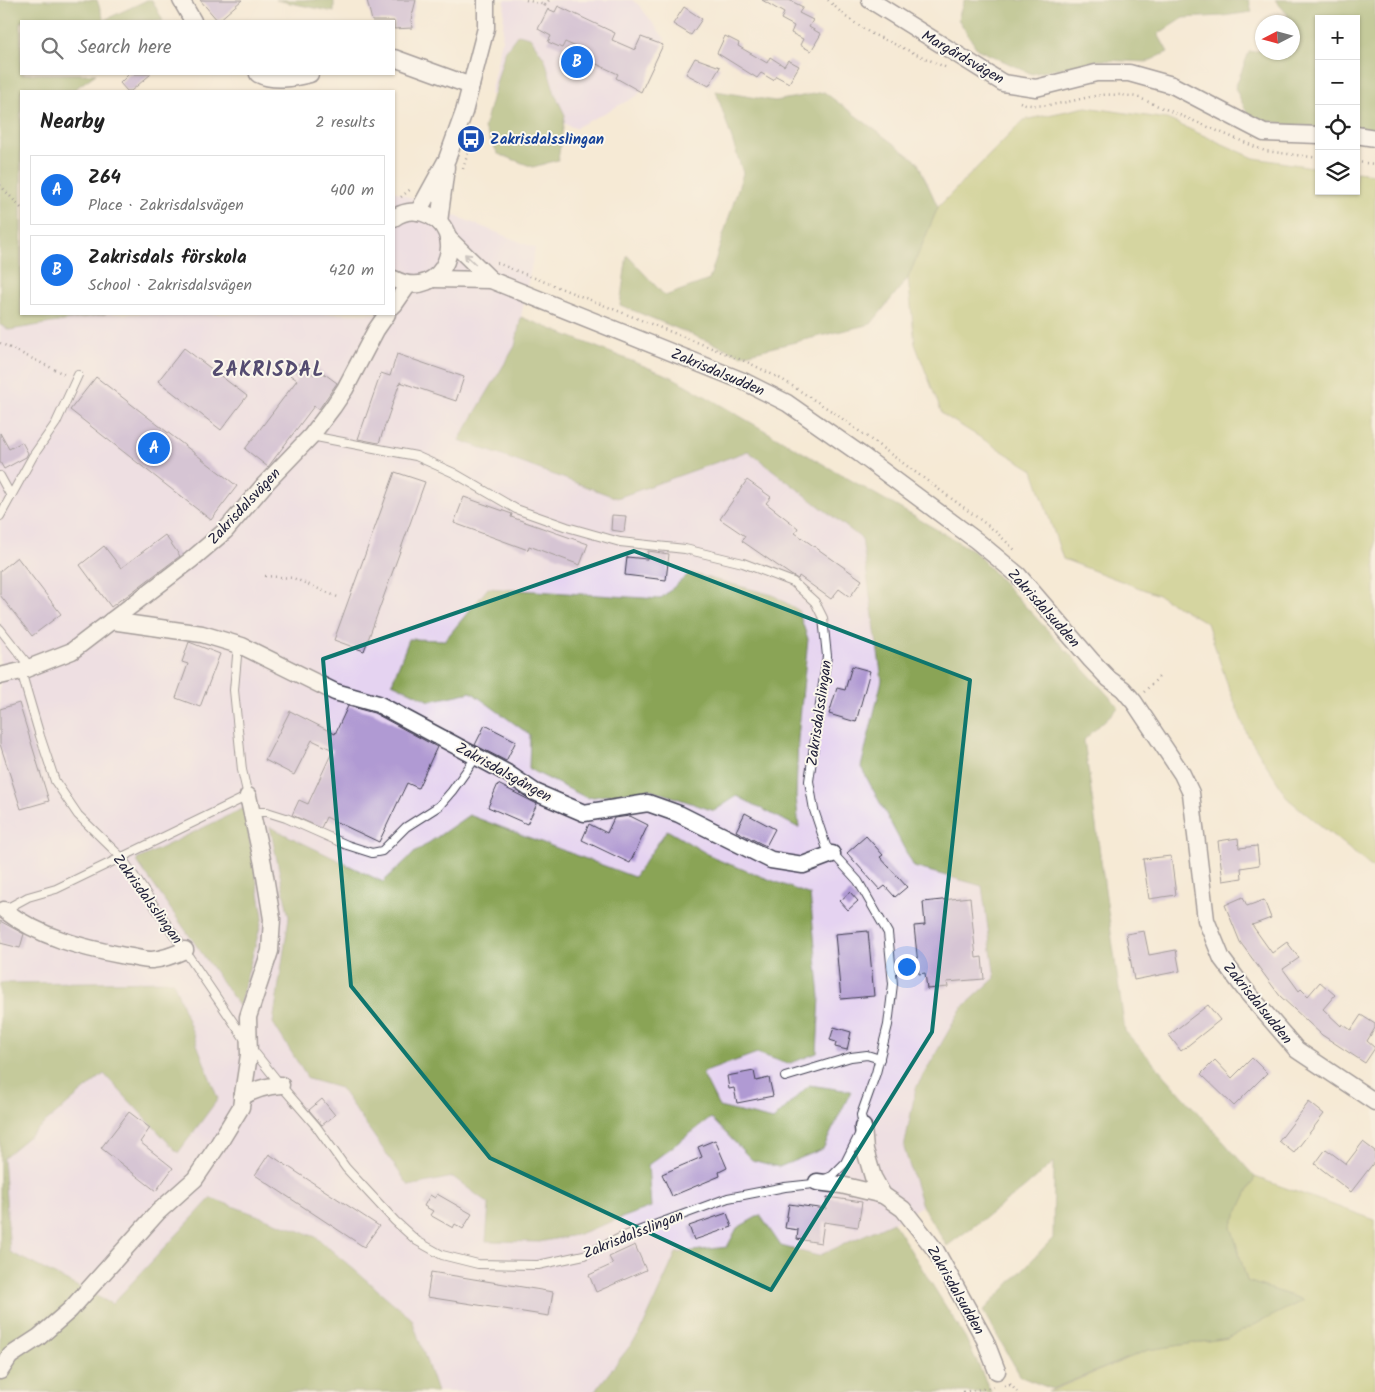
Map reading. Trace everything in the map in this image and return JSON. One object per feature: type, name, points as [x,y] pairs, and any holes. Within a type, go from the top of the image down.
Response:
[{"type":"street","points":[[181,0],[192,20]]},
{"type":"street","points":[[418,212],[447,159],[464,112],[486,28],[486,0]]},
{"type":"street","name":"Margårdsvägen","points":[[870,0],[1003,83],[1036,88],[1096,73],[1129,73],[1172,85],[1264,133],[1315,134]]},
{"type":"street","points":[[395,58],[471,86]]},
{"type":"street","points":[[260,75],[280,79],[304,75]]},
{"type":"street","points":[[1360,136],[1375,138]]},
{"type":"street","points":[[395,218],[407,212],[418,212],[439,222],[447,159]]},
{"type":"street","name":"Zakrisdalsudden","points":[[439,222],[448,238],[491,280]]},
{"type":"street","points":[[432,279],[441,271],[447,261],[450,250],[448,238]]},
{"type":"street","name":"Zakrisdalsudden","points":[[401,282],[421,284],[432,279],[491,280],[743,380],[787,403],[860,454],[977,541],[1018,575],[1091,660],[1123,689],[1134,702],[1182,774],[1191,793],[1206,920],[1222,959],[1246,991],[1297,1050],[1375,1102]]},
{"type":"street","points":[[395,302],[401,282]]},
{"type":"street","points":[[376,330],[380,315]]},
{"type":"street","name":"Zakrisdalsvägen","points":[[0,676],[26,669],[72,651],[191,560],[225,531],[265,484],[311,436],[344,389],[376,330],[386,315]]},
{"type":"street","name":"Zakrisdalsgången","points":[[111,621],[202,634],[238,645],[335,692],[378,704],[477,756],[535,792],[584,813],[648,803],[679,814],[770,860],[803,865],[832,854]]},
{"type":"street","points":[[0,1371],[10,1356],[39,1337],[70,1310],[158,1212],[195,1179],[240,1107],[248,1055],[248,1017],[270,951],[272,919],[248,796]]},
{"type":"street","points":[[2,910],[37,930],[63,941],[98,951],[150,960],[167,958],[185,950]]},
{"type":"street","points":[[242,1097],[255,1089],[281,1085]]},
{"type":"street","name":"Zakrisdalsslingan","points":[[863,1127],[865,1150],[873,1178],[883,1195]]},
{"type":"street","name":"Zakrisdalsslingan","points":[[817,1182],[841,1185],[883,1195]]},
{"type":"street","name":"Zakrisdalsudden","points":[[883,1195],[903,1209],[936,1251],[985,1340],[997,1371]]},
{"type":"lane","points":[[0,516],[33,456],[56,423],[77,378]]},
{"type":"lane","name":"Zakrisdalsslingan","points":[[26,669],[40,736],[55,781],[78,815],[122,858],[248,1044],[316,1126],[346,1168],[395,1221],[417,1241],[442,1255],[478,1264],[538,1265],[584,1255],[622,1237],[728,1198],[817,1182],[832,1176],[844,1164],[863,1127],[862,1116],[880,1059],[888,1024],[893,984],[888,933],[858,881],[826,846],[814,810],[809,780],[827,656],[823,618],[815,602],[793,582],[743,563],[685,549],[620,542],[567,527],[516,509],[454,473],[416,456],[311,436]]},
{"type":"lane","points":[[0,476],[11,496]]},
{"type":"lane","points":[[0,629],[26,669]]},
{"type":"lane","points":[[2,910],[28,897],[56,889],[248,796],[242,770],[234,690],[238,645]]},
{"type":"lane","points":[[251,812],[267,812],[286,818],[372,853],[382,851],[406,827],[439,806],[477,756]]},
{"type":"lane","points":[[785,1077],[851,1057],[867,1055],[880,1059]]},
{"type":"path","points":[[526,0],[544,7],[549,0]]},
{"type":"path","points":[[1360,162],[1375,164]]},
{"type":"path","points":[[0,185],[20,207]]},
{"type":"path","points":[[401,198],[415,185],[428,192]]},
{"type":"path","points":[[490,259],[747,362],[783,380],[834,412],[944,492],[995,531],[1020,555]]},
{"type":"path","points":[[0,343],[77,378]]},
{"type":"path","points":[[265,576],[293,578],[340,598]]},
{"type":"path","points":[[1134,702],[1159,676]]},
{"type":"path","points":[[963,1392],[1010,1385]]},
{"type":"highlighted area","points":[[634,551],[970,680],[932,1032],[771,1290],[490,1158],[351,986],[323,659]]},
{"type":"shaded area","points":[[505,0],[632,0],[639,5],[665,39],[642,92],[575,128],[490,94],[502,40]]},
{"type":"shaded area","points":[[395,191],[535,248],[515,346],[459,440],[617,498],[748,451],[862,539],[882,680],[861,767],[914,867],[982,886],[995,978],[961,1009],[904,1148],[922,1206],[893,1222],[818,1256],[780,1246],[737,1228],[727,1247],[676,1253],[640,1333],[594,1392],[437,1392],[412,1319],[211,1199],[112,1304],[10,1252],[3,1158],[104,1073],[178,1152],[34,984],[0,983],[0,324],[95,315],[395,315]],"holes":[[[690,573],[808,639],[798,738],[796,797],[799,827],[737,796],[714,811],[650,789],[587,798],[529,769],[530,735],[471,692],[430,701],[445,640],[488,588],[660,599]],[[469,815],[634,877],[667,830],[716,859],[810,895],[788,1064],[757,1053],[702,1073],[719,1107],[774,1120],[809,1085],[851,1091],[779,1167],[752,1160],[712,1118],[648,1165],[487,1241],[489,1204],[453,1177],[409,1186],[340,1088],[308,1079],[273,1024],[289,917],[270,828],[383,882],[414,853]]]},
{"type":"green space","points":[[0,0],[97,0],[104,20],[20,20],[20,75],[95,75],[73,90],[20,90],[20,315],[100,315],[10,330],[0,325]]},
{"type":"green space","points":[[147,0],[152,0],[162,20],[104,20]]},
{"type":"green space","points":[[276,0],[334,0],[334,12]]},
{"type":"green space","points":[[964,0],[1249,0],[1252,12],[1183,18],[1158,34],[1168,52],[1147,62],[1100,60],[1032,74],[977,49],[958,19]]},
{"type":"green space","points":[[1275,0],[1375,0],[1375,129],[1360,128],[1360,15],[1315,15],[1315,127],[1290,125],[1249,117],[1235,88],[1249,52],[1255,51],[1255,60],[1300,60],[1300,15],[1288,15]]},
{"type":"green space","points":[[518,34],[530,37],[545,59],[555,94],[565,115],[558,160],[533,167],[498,154],[484,128],[505,51]]},
{"type":"green space","points":[[716,91],[775,101],[824,92],[917,161],[938,207],[908,278],[871,324],[741,355],[620,305],[627,255],[665,296],[709,280],[743,173]]},
{"type":"green space","points":[[1086,107],[1167,119],[1254,158],[1315,167],[1315,195],[1360,195],[1360,172],[1375,174],[1375,870],[1288,799],[1247,734],[1228,686],[1207,623],[1158,595],[1063,559],[1033,470],[942,414],[915,344],[908,278],[938,207],[1024,120]]},
{"type":"green space","points":[[521,317],[672,377],[974,551],[1119,707],[1084,740],[1125,1031],[1255,1177],[1231,1226],[1247,1281],[1304,1300],[1228,1338],[1148,1350],[1052,1389],[1021,1377],[983,1311],[1053,1238],[1054,1162],[1023,1189],[947,1246],[922,1206],[904,1148],[916,1088],[961,1009],[995,978],[982,886],[914,867],[861,767],[882,680],[862,539],[748,451],[617,498],[459,440],[515,346]]},
{"type":"green space","points":[[690,573],[773,595],[798,610],[808,639],[798,738],[796,797],[799,828],[737,796],[714,811],[650,789],[587,798],[529,769],[530,735],[471,692],[430,701],[392,683],[409,639],[445,640],[488,588],[660,599]]},
{"type":"green space","points":[[244,808],[263,916],[239,1006],[136,860]]},
{"type":"green space","points":[[469,815],[634,877],[667,830],[716,859],[810,895],[820,997],[817,1053],[788,1064],[757,1053],[702,1073],[719,1107],[773,1120],[809,1085],[851,1091],[823,1149],[779,1167],[752,1160],[711,1118],[648,1165],[651,1207],[576,1235],[539,1242],[486,1241],[489,1204],[453,1177],[409,1186],[340,1088],[308,1079],[273,1023],[289,917],[270,827],[383,882],[414,853]]},
{"type":"green space","points":[[173,981],[218,1099],[178,1153],[104,1074],[3,1158],[10,1252],[112,1304],[211,1198],[316,1237],[412,1319],[437,1392],[0,1392],[0,983]]},
{"type":"green space","points":[[1255,1177],[1375,1220],[1375,1392],[1048,1392],[1148,1350],[1228,1338],[1304,1300],[1247,1281],[1231,1226]]},
{"type":"green space","points":[[760,1215],[781,1246],[818,1256],[893,1222],[965,1337],[991,1392],[594,1392],[640,1333],[676,1253],[727,1247],[737,1228]]},
{"type":"building","points":[[200,0],[242,0],[219,20]]},
{"type":"building","points":[[367,0],[416,0],[411,20],[412,28],[395,29],[395,20],[372,20]]},
{"type":"building","points":[[762,0],[789,0],[803,7],[799,13],[813,20],[809,27],[821,34],[811,51],[800,45],[803,39],[791,33],[794,26],[781,19],[784,13]]},
{"type":"building","points":[[558,6],[615,33],[612,40],[635,50],[641,37],[663,45],[641,92],[616,78],[618,74],[586,59],[589,53],[565,42],[562,48],[548,42],[551,36],[538,29],[548,9],[555,12]]},
{"type":"building","points":[[684,7],[702,19],[691,35],[673,24]]},
{"type":"building","points":[[725,36],[739,43],[738,46],[767,63],[770,57],[784,66],[788,60],[799,66],[789,83],[776,76],[773,80],[761,73],[757,78],[717,53]]},
{"type":"building","points":[[695,58],[720,67],[709,86],[686,74]]},
{"type":"building","points":[[128,75],[150,75],[132,90],[126,90],[120,83]]},
{"type":"building","points":[[184,348],[247,396],[221,430],[158,381]]},
{"type":"building","points":[[397,354],[464,377],[456,401],[400,382],[379,443],[358,439],[381,373],[390,376]]},
{"type":"building","points":[[299,363],[314,375],[318,369],[337,383],[319,409],[314,406],[268,467],[245,449],[297,380],[290,375]]},
{"type":"building","points":[[96,377],[237,486],[211,520],[70,410]]},
{"type":"building","points":[[0,433],[9,449],[22,442],[28,453],[26,457],[4,469],[0,462]]},
{"type":"building","points":[[395,472],[425,482],[364,651],[334,640]]},
{"type":"building","points":[[747,480],[771,497],[766,503],[798,528],[795,533],[862,580],[850,597],[839,589],[831,599],[799,576],[798,579],[791,575],[742,541],[745,536],[720,519]]},
{"type":"building","points":[[464,497],[512,514],[511,517],[588,544],[580,565],[529,546],[528,550],[454,523]]},
{"type":"building","points":[[612,515],[626,516],[624,532],[611,530]]},
{"type":"building","points":[[165,535],[180,556],[111,607],[80,565],[104,546],[121,568]]},
{"type":"building","points":[[648,551],[669,554],[666,580],[625,575],[627,557],[647,559]]},
{"type":"building","points":[[17,557],[61,614],[32,636],[0,595],[0,571]]},
{"type":"building","points":[[189,642],[220,654],[200,707],[176,698],[188,664],[182,662]]},
{"type":"building","points":[[852,666],[870,671],[856,722],[829,714],[837,688],[845,690]]},
{"type":"building","points":[[19,703],[49,801],[21,809],[0,744],[0,709]]},
{"type":"building","points":[[348,706],[374,713],[437,747],[418,788],[407,783],[379,842],[326,817],[321,828],[292,815],[299,800],[308,804],[333,750],[312,740],[294,775],[265,760],[290,711],[335,734]]},
{"type":"building","points":[[485,725],[516,741],[506,761],[475,745]]},
{"type":"building","points":[[498,784],[537,804],[527,824],[488,807]]},
{"type":"building","points":[[745,813],[775,829],[766,846],[736,831]]},
{"type":"building","points":[[630,816],[648,825],[630,863],[582,840],[589,824],[607,833],[614,818]]},
{"type":"building","points":[[866,836],[883,855],[880,857],[907,887],[895,897],[885,886],[880,890],[847,853]]},
{"type":"building","points":[[1238,838],[1239,848],[1257,846],[1259,865],[1241,868],[1242,878],[1223,881],[1218,841]]},
{"type":"building","points":[[1171,856],[1176,895],[1149,899],[1143,859]]},
{"type":"building","points":[[850,892],[858,901],[848,910],[840,901]]},
{"type":"building","points":[[970,897],[976,958],[982,957],[984,979],[947,982],[948,987],[927,989],[925,973],[919,974],[914,926],[925,925],[923,902]]},
{"type":"building","points":[[1243,897],[1247,906],[1264,900],[1271,918],[1252,925],[1272,953],[1287,942],[1299,958],[1283,969],[1299,991],[1301,989],[1308,996],[1320,982],[1335,995],[1323,1009],[1341,1026],[1342,1024],[1351,1030],[1361,1015],[1375,1024],[1375,1028],[1367,1041],[1375,1048],[1365,1063],[1322,1035],[1280,996],[1240,942],[1225,905]]},
{"type":"building","points":[[0,921],[24,934],[20,948],[0,943]]},
{"type":"building","points":[[868,931],[874,996],[841,999],[835,934]]},
{"type":"building","points":[[1144,931],[1149,955],[1176,950],[1180,971],[1134,980],[1126,934]]},
{"type":"building","points":[[1208,1005],[1220,1020],[1181,1051],[1169,1035]]},
{"type":"building","points":[[834,1027],[851,1032],[847,1050],[835,1047],[836,1042],[830,1040]]},
{"type":"building","points":[[1252,1058],[1267,1073],[1234,1106],[1201,1074],[1215,1060],[1232,1078]]},
{"type":"building","points":[[754,1071],[756,1081],[769,1078],[773,1096],[737,1103],[734,1088],[729,1089],[727,1076]]},
{"type":"building","points":[[322,1099],[335,1115],[322,1125],[309,1110]]},
{"type":"building","points":[[1309,1102],[1324,1114],[1294,1153],[1279,1141]]},
{"type":"building","points":[[129,1112],[150,1128],[140,1142],[173,1168],[156,1191],[101,1148]]},
{"type":"building","points":[[715,1140],[727,1168],[719,1172],[720,1176],[672,1196],[662,1174],[702,1157],[698,1147]]},
{"type":"building","points":[[1363,1142],[1375,1151],[1375,1161],[1351,1192],[1315,1164],[1326,1149],[1346,1164]]},
{"type":"building","points":[[269,1154],[379,1226],[364,1247],[255,1175]]},
{"type":"building","points":[[437,1194],[472,1214],[463,1229],[455,1224],[453,1228],[430,1215],[433,1211],[424,1206],[430,1195],[435,1198]]},
{"type":"building","points":[[827,1197],[862,1202],[858,1227],[824,1222],[821,1243],[797,1239],[798,1230],[785,1228],[789,1204],[826,1209]]},
{"type":"building","points":[[727,1213],[732,1227],[694,1240],[689,1226]]},
{"type":"building","points":[[635,1245],[646,1270],[596,1292],[589,1275],[613,1264],[609,1257]]},
{"type":"building","points":[[431,1272],[553,1292],[549,1316],[427,1297]]},
{"type":"place","name":"Zakrisdals förskola","points":[[577,62]]},
{"type":"place","name":"Zakrisdalsslingan","points":[[471,139]]},
{"type":"place","name":"Z64","points":[[154,448]]},
{"type":"district","name":"ZAKRISDAL","points":[[268,369]]}]
